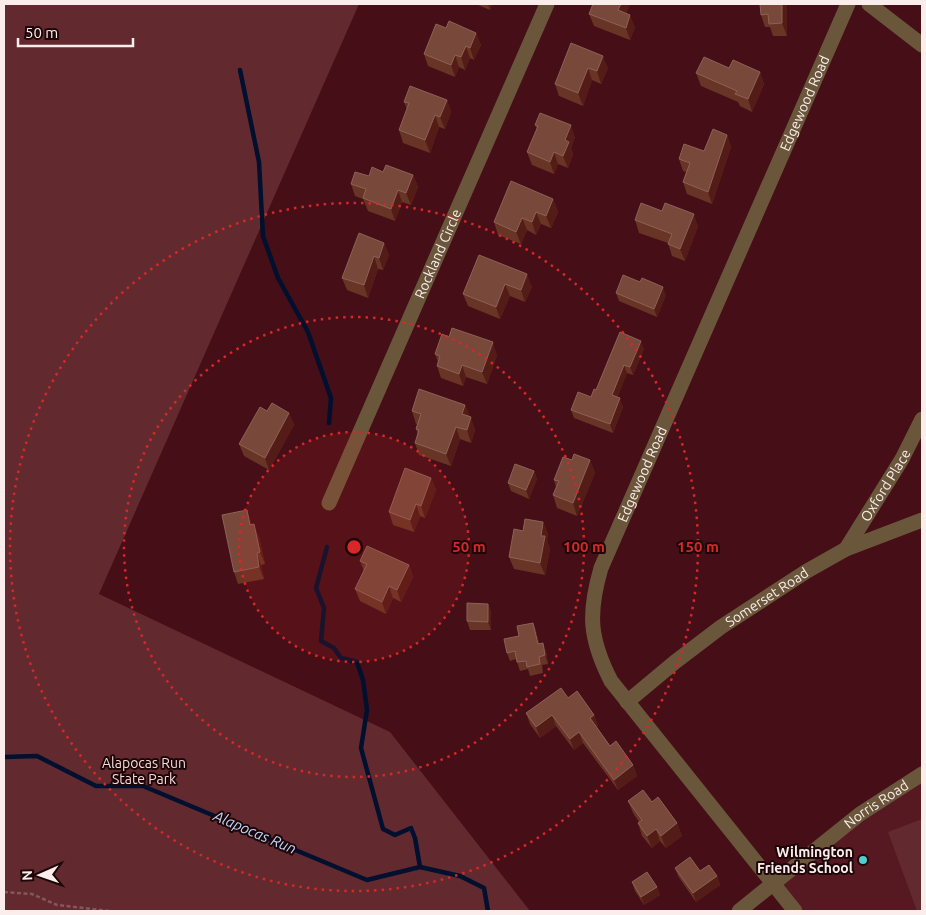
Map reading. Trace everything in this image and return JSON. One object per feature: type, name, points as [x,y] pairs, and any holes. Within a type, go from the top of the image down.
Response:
[{"type":"street","name":"Rockland Circle","points":[[329,502],[547,4]]},
{"type":"street","name":"Edgewood Road","points":[[795,911],[611,680],[597,650],[592,630],[592,611],[594,592],[601,568],[848,4]]},
{"type":"street","points":[[868,4],[922,45]]},
{"type":"street","name":"Oxford Place","points":[[846,549],[902,459],[922,419]]},
{"type":"street","name":"Somerset Road","points":[[627,702],[675,662],[722,627],[807,571],[846,549],[922,520]]},
{"type":"street","name":"Norris Road","points":[[739,911],[860,814],[922,774]]},
{"type":"path","points":[[4,892],[32,894],[56,904],[110,911]]},
{"type":"shaded area","name":"Wilmington Friends School","points":[[922,774],[922,911],[795,911],[773,884]]},
{"type":"green space","name":"Alapocas Run State Park","points":[[4,4],[359,4],[99,594],[390,732],[530,911],[4,911]]},
{"type":"green space","points":[[922,819],[922,911],[917,911],[888,832]]},
{"type":"building","points":[[593,4],[621,4],[618,10],[630,15],[626,28],[589,14]]},
{"type":"building","points":[[760,4],[782,4],[782,23],[769,24],[768,14],[761,15]]},
{"type":"building","points":[[449,21],[476,33],[470,48],[466,46],[461,57],[455,55],[451,65],[424,54],[436,24],[446,28]]},
{"type":"building","points":[[571,43],[603,56],[597,71],[588,68],[578,93],[555,84]]},
{"type":"building","points":[[704,57],[729,68],[733,60],[760,72],[748,99],[735,94],[737,91],[696,73]]},
{"type":"building","points":[[410,86],[447,100],[440,117],[435,115],[425,140],[399,130],[409,103],[404,102]]},
{"type":"building","points":[[540,113],[571,125],[565,140],[569,142],[563,156],[554,152],[550,162],[527,152],[538,126],[535,125]]},
{"type":"building","points":[[713,129],[727,135],[708,192],[683,182],[690,163],[679,159],[684,144],[704,151]]},
{"type":"building","points":[[386,165],[413,175],[406,193],[398,190],[391,209],[363,198],[366,189],[351,184],[355,172],[369,176],[372,167],[383,172]]},
{"type":"building","points":[[511,181],[553,199],[546,216],[536,212],[532,222],[522,218],[516,232],[494,222]]},
{"type":"building","points":[[641,203],[662,211],[665,203],[694,214],[680,249],[668,244],[672,234],[635,220]]},
{"type":"building","points":[[359,233],[384,243],[379,258],[374,256],[364,285],[342,278]]},
{"type":"building","points":[[479,255],[527,274],[521,290],[505,284],[496,307],[463,294]]},
{"type":"building","points":[[623,275],[640,282],[642,278],[663,287],[654,309],[616,293]]},
{"type":"building","points":[[452,328],[493,342],[482,372],[462,365],[459,374],[437,366],[440,356],[435,354],[442,334],[449,337]]},
{"type":"building","points":[[620,332],[641,341],[630,367],[624,365],[612,395],[620,398],[610,424],[571,410],[578,392],[591,397],[594,389],[596,390]]},
{"type":"building","points":[[419,389],[465,405],[462,414],[471,417],[467,430],[456,427],[446,454],[415,443],[419,430],[416,429],[421,414],[412,411]]},
{"type":"building","points":[[272,403],[289,413],[265,458],[239,444],[260,407],[267,411]]},
{"type":"building","points":[[574,454],[590,460],[573,503],[553,495],[559,481],[554,480],[563,457],[572,460]]},
{"type":"building","points":[[515,464],[534,471],[526,490],[508,483]]},
{"type":"building","points":[[405,468],[431,478],[421,506],[416,504],[410,520],[389,512]]},
{"type":"building","points":[[247,510],[250,525],[254,524],[260,552],[257,553],[259,567],[234,572],[222,515]]},
{"type":"building","points":[[525,519],[543,522],[541,536],[545,536],[540,563],[509,557],[514,529],[523,531]]},
{"type":"building","points":[[367,546],[409,565],[397,590],[389,586],[382,602],[355,589],[367,564],[360,561]]},
{"type":"building","points":[[467,603],[488,604],[488,622],[467,621]]},
{"type":"building","points":[[533,623],[538,644],[543,643],[545,655],[539,657],[540,664],[527,667],[526,661],[517,662],[515,651],[507,653],[504,639],[519,636],[517,626]]},
{"type":"building","points":[[561,688],[568,698],[577,691],[594,715],[590,718],[610,746],[616,741],[633,765],[614,780],[579,732],[570,739],[552,715],[536,727],[526,713]]},
{"type":"building","points":[[643,790],[652,802],[658,797],[677,823],[661,836],[656,829],[647,836],[638,823],[642,820],[628,801]]},
{"type":"building","points":[[690,857],[700,871],[709,865],[717,876],[693,893],[675,868]]},
{"type":"building","points":[[647,872],[657,887],[641,897],[632,882]]},
{"type":"waterway","points":[[240,70],[259,162],[263,236],[278,278],[308,332],[331,398],[329,423]]},
{"type":"waterway","points":[[327,547],[316,588],[324,608],[321,641],[334,648],[341,658],[357,662],[363,680],[367,710],[361,748],[383,829],[395,835],[411,828],[415,838],[420,867]]},
{"type":"waterway","name":"Alapocas Run","points":[[4,757],[37,756],[96,786],[143,786],[367,880],[420,867],[460,876],[484,888],[488,911]]},
{"type":"place","name":"Wilmington Friends School","points":[[863,860]]}]
